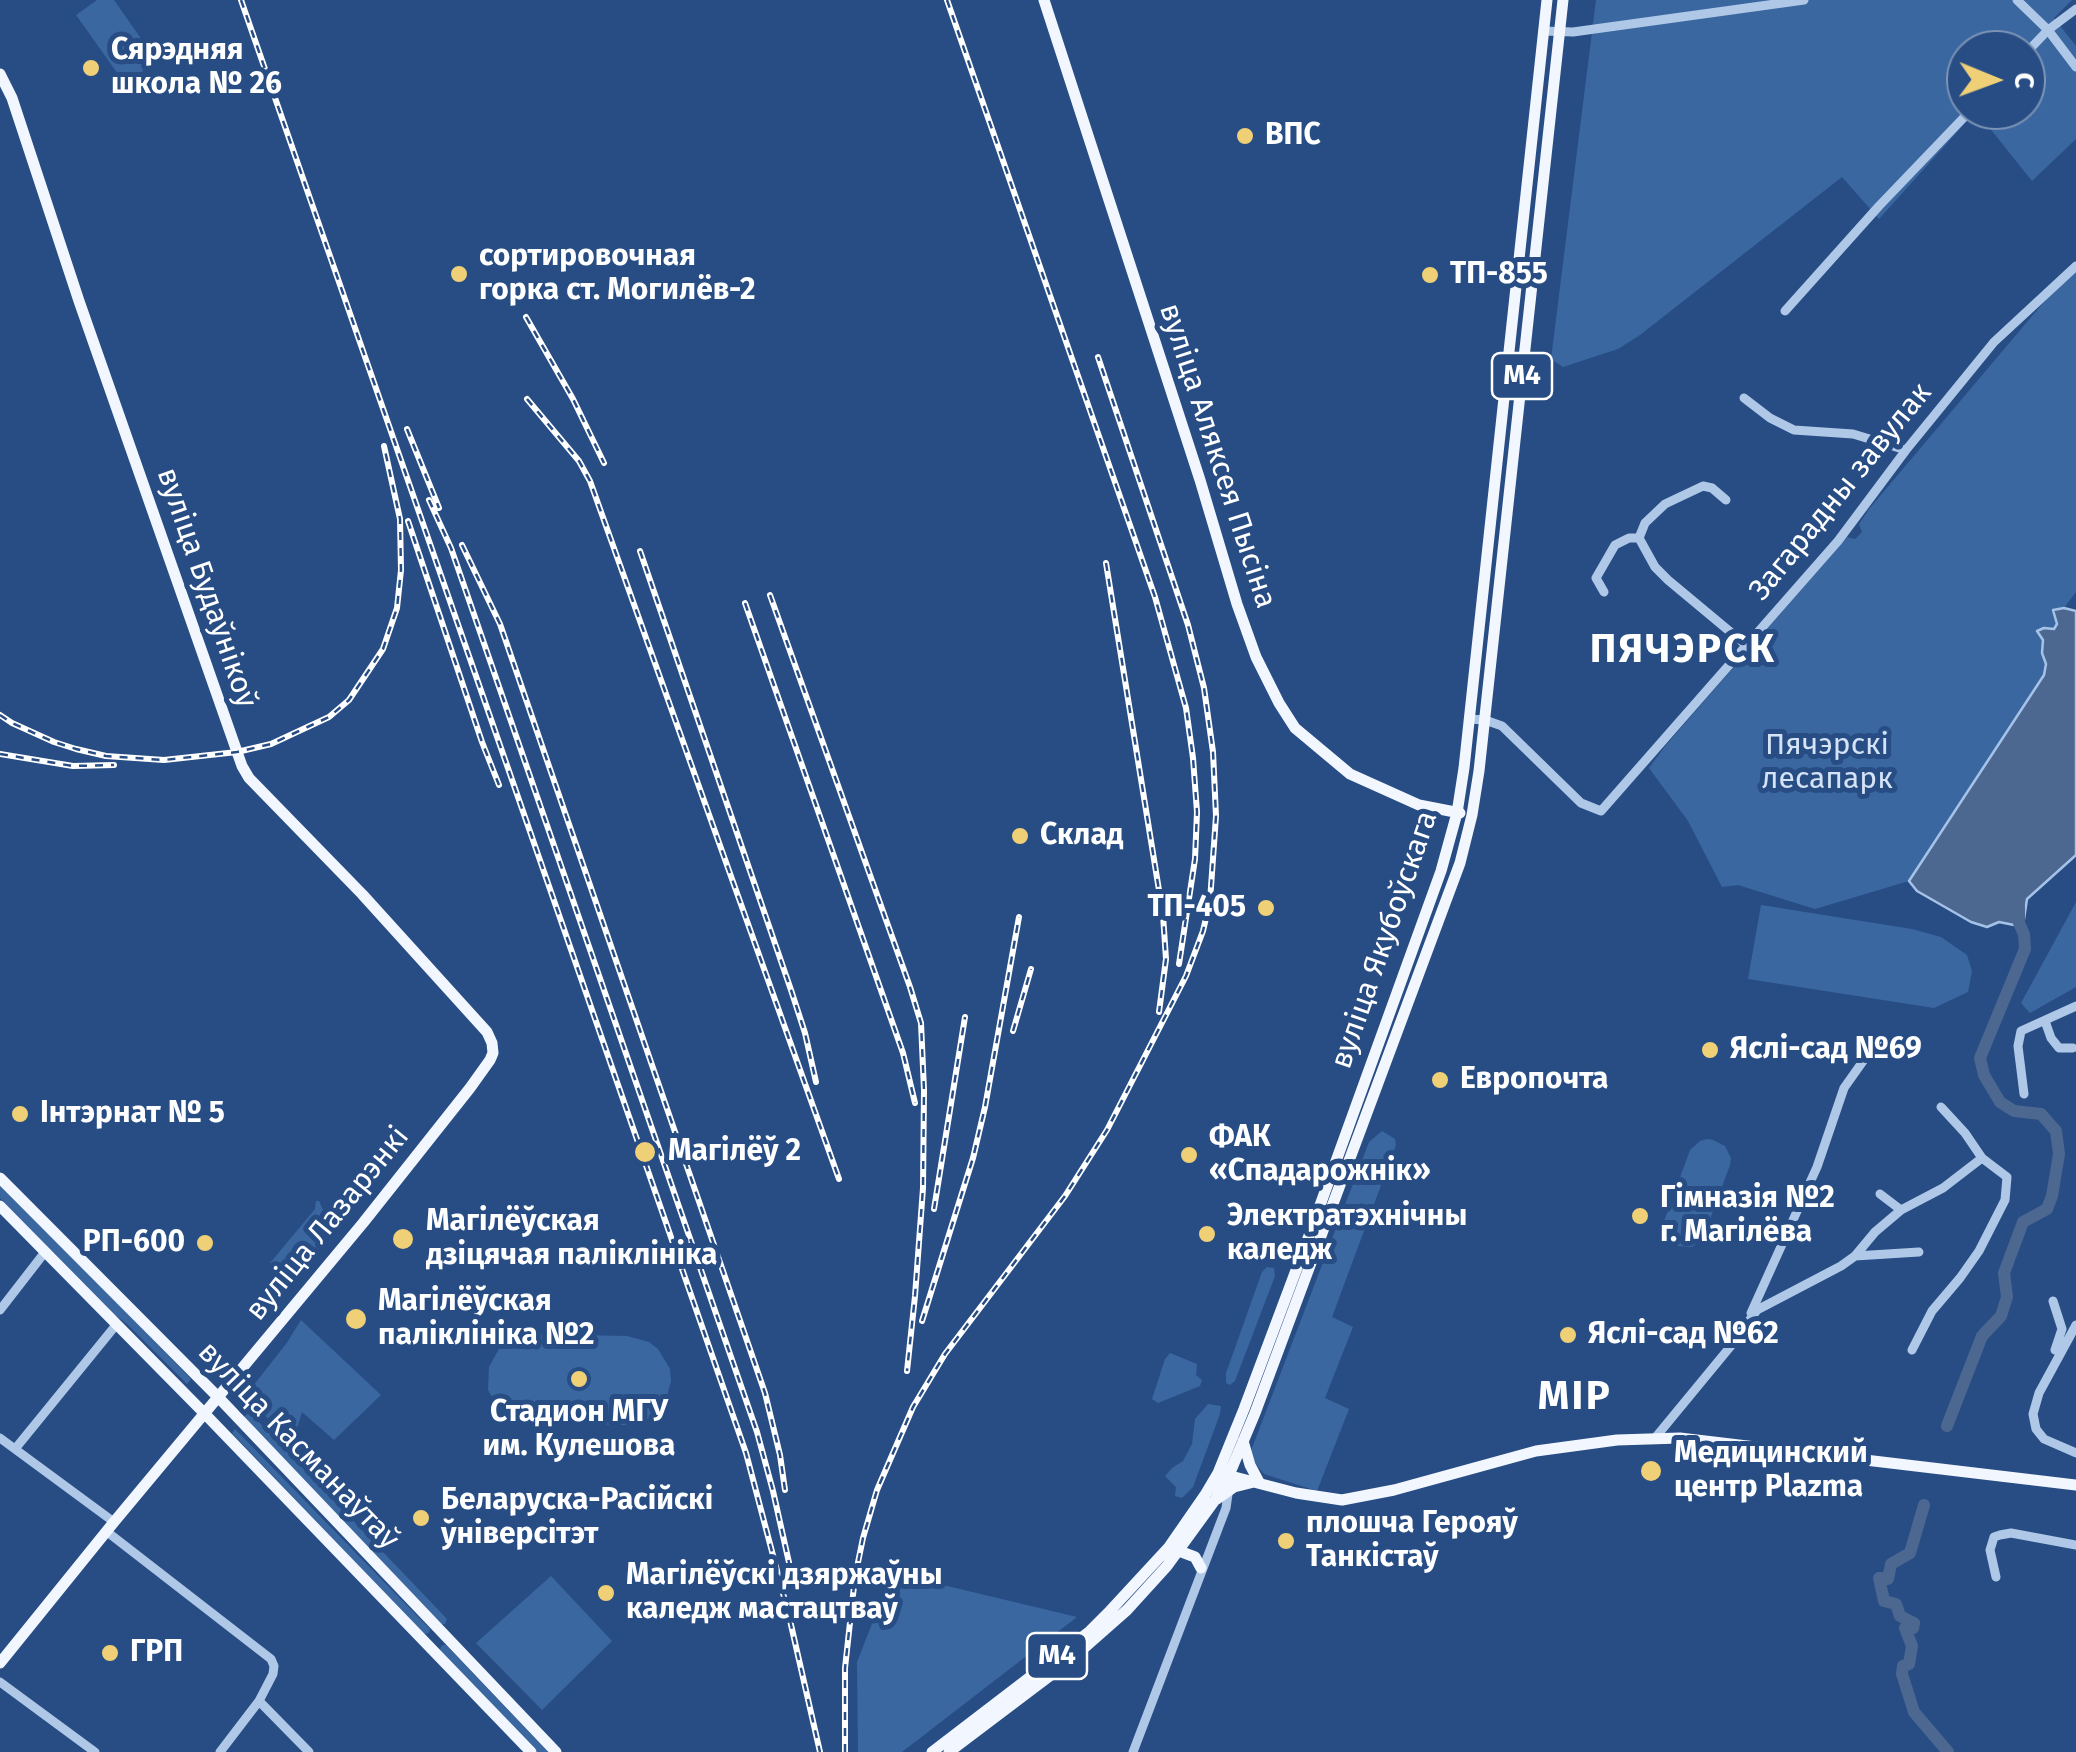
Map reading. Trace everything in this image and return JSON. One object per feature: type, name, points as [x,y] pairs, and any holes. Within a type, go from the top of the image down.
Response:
[{"type":"main road","name":"вуліца Аляксея Пысіна","points":[[1044,0],[1237,604],[1278,703],[1295,728],[1350,774],[1419,805],[1472,816]]},
{"type":"main road","name":"вуліца Якубоўскага","points":[[949,1752],[1098,1637],[1127,1610],[1215,1500],[1441,871],[1464,768],[1547,0]]},
{"type":"main road","name":"вуліца Якубоўскага","points":[[932,1752],[1090,1631],[1174,1549],[1244,1441],[1460,863],[1472,816],[1486,720],[1564,0]]},
{"type":"main road","name":"вуліца Будаўнікоў","points":[[0,74],[12,98],[242,766],[487,1032],[492,1043]]},
{"type":"main road","name":"вуліца Лазарэнкі","points":[[0,1663],[470,1088],[490,1060],[492,1043]]},
{"type":"main road","name":"вуліца Касманаўтаў","points":[[0,1178],[218,1398],[556,1752]]},
{"type":"main road","name":"вуліца Касманаўтаў","points":[[0,1206],[531,1752]]},
{"type":"main road","points":[[1223,1474],[1342,1500],[1394,1490],[1536,1451],[1655,1438],[1714,1441],[2076,1484]]},
{"type":"main road","points":[[1244,1441],[1258,1482]]},
{"type":"main road","points":[[1215,1500],[1228,1490],[1258,1482]]},
{"type":"main road","points":[[1174,1549],[1195,1557],[1201,1568]]},
{"type":"street","points":[[1544,31],[1560,33],[1804,0]]},
{"type":"street","points":[[2017,0],[2048,30],[2076,67]]},
{"type":"street","points":[[2048,30],[2076,9]]},
{"type":"street","points":[[1785,311],[1952,130]]},
{"type":"street","name":"Загарадны завулак","points":[[1469,718],[1502,726],[1581,803],[1601,811],[1838,540],[1994,342],[2076,266]]},
{"type":"street","points":[[1744,398],[1794,430],[1853,434],[1906,450]]},
{"type":"street","points":[[1638,538],[1664,504],[1703,486],[1726,500]]},
{"type":"street","points":[[1638,538],[1668,580],[1746,645]]},
{"type":"street","points":[[1604,592],[1596,578],[1615,545],[1638,538]]},
{"type":"street","points":[[2024,1094],[2021,1031],[2076,1006]]},
{"type":"street","points":[[2046,1021],[2060,1048],[2073,1048]]},
{"type":"street","points":[[1748,1320],[1816,1167],[1844,1088],[1878,1040]]},
{"type":"street","points":[[1912,1350],[1932,1312],[1979,1251],[2004,1200],[2007,1177],[1982,1158],[1966,1133],[1940,1107]]},
{"type":"street","points":[[1655,1438],[1756,1310],[1841,1266],[1901,1210],[1943,1188],[1982,1158]]},
{"type":"street","points":[[1880,1194],[1901,1210]]},
{"type":"street","points":[[0,1310],[46,1252]]},
{"type":"street","points":[[1855,1256],[1920,1252]]},
{"type":"street","points":[[2050,1372],[2062,1337],[2053,1301]]},
{"type":"street","points":[[14,1449],[116,1325]]},
{"type":"street","points":[[2074,1332],[2050,1372],[2033,1414],[2036,1430],[2044,1439],[2076,1452]]},
{"type":"street","points":[[0,1438],[271,1659],[273,1674],[259,1701],[220,1752]]},
{"type":"street","points":[[1133,1752],[1226,1508],[1228,1490],[1223,1474]]},
{"type":"street","points":[[1996,1577],[1990,1550],[1994,1538],[2000,1535],[2011,1533],[2076,1546]]},
{"type":"street","points":[[0,1682],[94,1752]]},
{"type":"street","points":[[259,1701],[309,1752]]},
{"type":"green space","points":[[97,0],[114,0],[149,50],[148,64],[134,78],[124,79],[118,74],[76,15]]},
{"type":"green space","points":[[1596,0],[2072,0],[2054,18],[2076,46],[2076,139],[2032,181],[1991,130],[2046,130],[2046,30],[1946,30],[1946,130],[1959,130],[1879,219],[1842,177],[1640,335],[1618,349],[1563,367],[1551,359]]},
{"type":"green space","name":"Пячэрскі лесапарк","points":[[2076,264],[2076,592],[2064,608],[2053,611],[2057,624],[2054,629],[2044,628],[2045,675],[1909,881],[1815,909],[1738,885],[1722,887],[1688,821],[1649,768],[1847,537],[1855,539],[1862,532],[1859,524],[1869,509]]},
{"type":"green space","points":[[2076,902],[2076,987],[2030,1013],[2021,1003]]},
{"type":"green space","points":[[1761,905],[1941,937],[1967,955],[1972,971],[1968,992],[1934,1008],[1748,979]]},
{"type":"green space","points":[[1382,1131],[1395,1139],[1396,1145],[1332,1317],[1353,1327],[1325,1398],[1349,1409],[1317,1491],[1264,1474],[1249,1456],[1369,1142]]},
{"type":"green space","points":[[1707,1139],[1725,1146],[1730,1165],[1703,1238],[1692,1247],[1678,1246],[1666,1237],[1663,1224],[1690,1150]]},
{"type":"green space","points":[[0,1183],[191,1379],[187,1384],[0,1198]]},
{"type":"green space","points":[[316,1201],[333,1231],[297,1276],[287,1277],[270,1263],[315,1209]]},
{"type":"green space","points":[[1267,1267],[1274,1268],[1275,1276],[1235,1381],[1230,1385],[1226,1383],[1226,1373]]},
{"type":"green space","points":[[301,1320],[381,1395],[334,1440],[302,1412],[292,1445],[248,1397]]},
{"type":"green space","name":"Стадион МГУ им. Кулешова","points":[[520,1335],[627,1336],[649,1342],[670,1369],[665,1403],[648,1419],[626,1425],[531,1423],[509,1417],[488,1390],[489,1367],[500,1347]]},
{"type":"green space","points":[[1170,1353],[1197,1364],[1196,1375],[1202,1380],[1200,1386],[1158,1403],[1152,1399]]},
{"type":"green space","points":[[1208,1404],[1221,1406],[1220,1414],[1193,1487],[1182,1498],[1175,1496],[1176,1487],[1165,1476],[1183,1461],[1192,1444],[1195,1419]]},
{"type":"green space","points":[[247,1414],[447,1619],[445,1624],[244,1417]]},
{"type":"green space","points":[[235,1429],[430,1629],[429,1633],[424,1634],[232,1433]]},
{"type":"green space","points":[[892,1573],[1077,1617],[902,1752],[858,1752],[857,1662]]},
{"type":"green space","points":[[551,1576],[612,1641],[542,1710],[476,1643]]},
{"type":"green space","points":[[443,1645],[548,1752],[537,1752],[441,1651]]},
{"type":"shaded area","points":[[2053,610],[2076,611],[2076,855],[2027,899],[2024,919],[2014,925],[1999,922],[1987,927],[1917,891],[1909,881],[2044,675],[2043,640],[2037,631],[2054,629],[2057,624]]},
{"type":"waterway","points":[[1947,1426],[1982,1336],[2001,1316],[2007,1297],[2004,1273],[2023,1222],[2047,1209],[2059,1154],[2056,1131],[2041,1114],[2014,1111],[2000,1102],[1984,1075],[1980,1058],[2025,949],[2019,907]]},
{"type":"waterway","points":[[1924,1505],[1910,1553],[1891,1564],[1888,1579],[1879,1578],[1884,1601],[1896,1604],[1900,1616],[1914,1623],[1913,1628],[1905,1628],[1912,1646],[1909,1664],[1903,1666],[1902,1674],[1914,1712],[1948,1752]]},
{"type":"railway","points":[[241,0],[746,1453],[820,1752]]},
{"type":"railway","points":[[947,0],[1155,597],[1186,708],[1197,812],[1195,859],[1179,964]]},
{"type":"railway","points":[[526,317],[604,463]]},
{"type":"railway","points":[[845,1752],[845,1668],[855,1577],[877,1490],[913,1407],[945,1354],[1065,1196],[1107,1130],[1186,976],[1210,901],[1216,816],[1204,688],[1188,625],[1098,357]]},
{"type":"railway","points":[[527,399],[579,461],[590,481],[839,1179]]},
{"type":"railway","points":[[407,429],[439,508]]},
{"type":"railway","points":[[0,715],[76,749],[106,756],[164,760],[271,744],[329,717],[349,700],[383,649],[397,608],[400,519],[384,446]]},
{"type":"railway","points":[[429,500],[451,548],[757,1432],[792,1576]]},
{"type":"railway","points":[[408,521],[499,785]]},
{"type":"railway","points":[[462,545],[500,624],[765,1393],[785,1490]]},
{"type":"railway","points":[[640,551],[791,990],[816,1082]]},
{"type":"railway","points":[[1106,563],[1163,915],[1166,959],[1159,1012]]},
{"type":"railway","points":[[770,595],[921,1023],[923,1188],[907,1371]]},
{"type":"railway","points":[[745,603],[903,1053],[915,1103]]},
{"type":"railway","points":[[0,754],[73,766],[114,765]]},
{"type":"railway","points":[[922,1321],[973,1158],[1019,917]]},
{"type":"railway","points":[[1013,1031],[1031,969]]},
{"type":"railway","points":[[934,1209],[965,1017]]},
{"type":"place","name":"Сярэдняя школа № 26","points":[[91,68]]},
{"type":"place","name":"ВПС","points":[[1245,136]]},
{"type":"place","name":"сортировочная горка ст. Могилёв-2","points":[[459,274]]},
{"type":"place","name":"ТП-855","points":[[1430,275]]},
{"type":"place","name":"Склад","points":[[1020,836]]},
{"type":"place","name":"ТП-405","points":[[1266,908]]},
{"type":"place","name":"Яслі-сад №69","points":[[1710,1050]]},
{"type":"place","name":"Европочта","points":[[1440,1080]]},
{"type":"place","name":"Інтэрнат № 5","points":[[20,1114]]},
{"type":"place","name":"Магілёў 2","points":[[645,1152]]},
{"type":"place","name":"ФАК «Спадарожнік»","points":[[1189,1155]]},
{"type":"place","name":"Гімназія №2 г. Магілёва","points":[[1640,1216]]},
{"type":"place","name":"Электратэхнічны каледж","points":[[1207,1234]]},
{"type":"place","name":"Магілёўская дзіцячая паліклініка","points":[[403,1239]]},
{"type":"place","name":"РП-600","points":[[205,1243]]},
{"type":"place","name":"Магілёўская паліклініка №2","points":[[356,1319]]},
{"type":"place","name":"Яслі-сад №62","points":[[1568,1335]]},
{"type":"place","name":"Стадион МГУ им. Кулешова","points":[[579,1379]]},
{"type":"place","name":"Медицинский центр Plazma","points":[[1651,1471]]},
{"type":"place","name":"Беларуска-Расійскі ўніверсітэт","points":[[421,1518]]},
{"type":"place","name":"плошча Герояў Танкістаў","points":[[1286,1541]]},
{"type":"place","name":"Магілёўскі дзяржаўны каледж мастацтваў","points":[[606,1593]]},
{"type":"place","name":"ГРП","points":[[110,1653]]},
{"type":"district","name":"ПЯЧЭРСК","points":[[1683,651]]},
{"type":"district","name":"МІР","points":[[1575,1398]]}]
